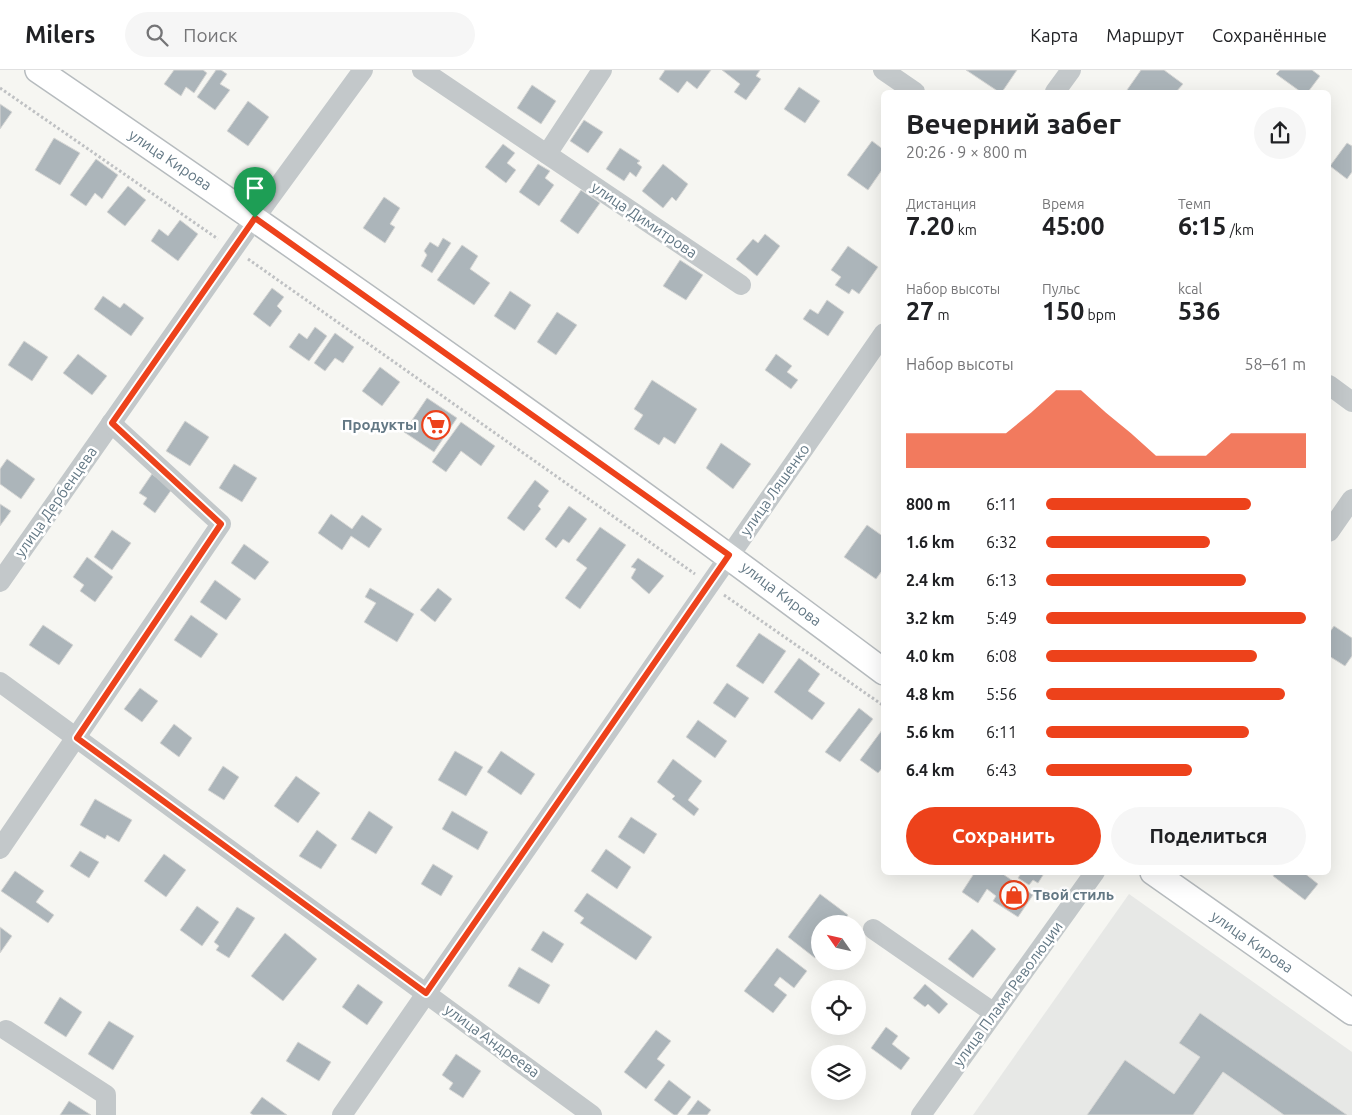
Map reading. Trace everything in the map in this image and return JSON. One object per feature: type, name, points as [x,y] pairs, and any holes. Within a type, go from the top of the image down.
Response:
[{"type":"main road","name":"улица Кирова","points":[[38,70],[255,218],[729,555],[881,670]]},
{"type":"main road","name":"улица Кирова","points":[[1157,875],[1352,1012]]},
{"type":"street","name":"улица Дербенцева","points":[[0,582],[233,249],[363,70]]},
{"type":"street","name":"улица Димитрова","points":[[422,70],[741,285]]},
{"type":"street","points":[[547,154],[602,70]]},
{"type":"street","points":[[883,70],[912,90]]},
{"type":"street","points":[[1056,90],[1071,70]]},
{"type":"street","name":"улица Ляшенко","points":[[342,1115],[881,338]]},
{"type":"street","points":[[1331,386],[1352,402]]},
{"type":"street","points":[[0,849],[221,524],[112,423]]},
{"type":"street","points":[[1331,529],[1352,498]]},
{"type":"street","name":"улица Андреева","points":[[0,682],[592,1115]]},
{"type":"street","name":"улица Пламя Революции","points":[[921,1115],[1093,875]]},
{"type":"street","points":[[873,929],[994,1014]]},
{"type":"street","points":[[6,1030],[106,1095],[106,1115]]},
{"type":"path","points":[[0,88],[233,249],[881,704]]},
{"type":"shaded area","points":[[1129,894],[1352,1052],[1352,1115],[973,1115]]},
{"type":"building","points":[[174,70],[203,70],[207,73],[194,93],[186,87],[181,96],[164,84]]},
{"type":"building","points":[[216,70],[221,70],[227,74],[220,84],[230,90],[215,110],[197,97]]},
{"type":"building","points":[[665,70],[711,70],[697,89],[687,81],[678,93],[659,79]]},
{"type":"building","points":[[722,70],[760,70],[756,76],[761,79],[746,100],[734,92],[740,84]]},
{"type":"building","points":[[966,70],[1017,70],[1003,90],[996,90]]},
{"type":"building","points":[[1141,70],[1164,70],[1183,84],[1178,90],[1127,90]]},
{"type":"building","points":[[1280,70],[1312,70],[1320,76],[1310,90],[1298,90],[1276,74]]},
{"type":"building","points":[[532,85],[556,101],[541,124],[517,108]]},
{"type":"building","points":[[799,87],[820,101],[805,123],[784,109]]},
{"type":"building","points":[[248,101],[269,117],[248,146],[227,131]]},
{"type":"building","points":[[0,104],[12,112],[0,129]]},
{"type":"building","points":[[584,120],[603,132],[588,153],[570,141]]},
{"type":"building","points":[[54,138],[80,153],[60,185],[35,170]]},
{"type":"building","points":[[872,141],[881,148],[881,171],[868,190],[847,175]]},
{"type":"building","points":[[1347,143],[1352,146],[1352,172],[1347,179],[1331,167]]},
{"type":"building","points":[[503,144],[515,153],[507,163],[516,170],[506,183],[485,167]]},
{"type":"building","points":[[620,148],[640,161],[637,163],[642,167],[636,177],[630,172],[624,181],[606,169]]},
{"type":"building","points":[[96,159],[118,175],[102,199],[95,193],[86,206],[70,195]]},
{"type":"building","points":[[538,164],[550,171],[545,178],[554,185],[539,206],[519,192]]},
{"type":"building","points":[[663,164],[688,184],[676,201],[672,197],[663,208],[642,191]]},
{"type":"building","points":[[128,186],[146,200],[125,226],[107,212]]},
{"type":"building","points":[[581,190],[600,203],[578,234],[560,221]]},
{"type":"building","points":[[384,197],[400,208],[390,224],[395,227],[385,243],[363,228]]},
{"type":"building","points":[[180,220],[198,234],[178,261],[151,241],[159,229],[168,236]]},
{"type":"building","points":[[765,234],[780,246],[757,276],[736,259],[753,239],[758,243]]},
{"type":"building","points":[[443,238],[451,243],[432,273],[421,266],[427,255],[424,251],[430,242],[438,247]]},
{"type":"building","points":[[462,245],[478,256],[470,269],[490,283],[474,305],[437,280]]},
{"type":"building","points":[[848,246],[878,267],[859,294],[852,289],[849,294],[835,285],[841,277],[831,270]]},
{"type":"building","points":[[680,260],[703,275],[686,300],[663,286]]},
{"type":"building","points":[[272,288],[284,297],[277,306],[282,311],[270,327],[253,314]]},
{"type":"building","points":[[510,291],[531,305],[515,330],[494,316]]},
{"type":"building","points":[[103,296],[120,308],[124,303],[144,318],[131,336],[94,309]]},
{"type":"building","points":[[827,300],[844,312],[828,336],[803,319],[810,309],[818,314]]},
{"type":"building","points":[[557,312],[577,325],[556,355],[537,342]]},
{"type":"building","points":[[315,327],[327,336],[309,361],[289,347],[299,333],[307,339]]},
{"type":"building","points":[[335,333],[354,347],[343,363],[335,358],[325,371],[314,363]]},
{"type":"building","points":[[24,341],[48,357],[32,381],[8,365]]},
{"type":"building","points":[[78,354],[107,376],[92,395],[63,373]]},
{"type":"building","points":[[776,354],[792,366],[787,372],[798,380],[791,389],[765,370]]},
{"type":"building","points":[[380,367],[400,382],[382,406],[362,391]]},
{"type":"building","points":[[652,380],[697,409],[675,444],[664,437],[659,445],[634,429],[643,415],[634,409]]},
{"type":"building","points":[[427,398],[457,418],[434,452],[404,432]]},
{"type":"building","points":[[185,421],[209,437],[190,466],[166,451]]},
{"type":"building","points":[[461,422],[495,446],[481,466],[461,451],[446,472],[432,462]]},
{"type":"building","points":[[721,443],[751,464],[733,489],[706,468]]},
{"type":"building","points":[[7,459],[35,479],[21,499],[0,484],[0,469]]},
{"type":"building","points":[[234,464],[257,478],[242,502],[219,488]]},
{"type":"building","points":[[152,474],[172,489],[155,513],[143,504],[147,498],[139,493]]},
{"type":"building","points":[[535,480],[549,491],[538,506],[541,509],[524,531],[507,518]]},
{"type":"building","points":[[0,504],[11,511],[0,526]]},
{"type":"building","points":[[569,506],[587,519],[569,543],[563,539],[556,548],[545,539]]},
{"type":"building","points":[[331,514],[352,529],[362,515],[382,529],[369,548],[351,536],[342,550],[318,533]]},
{"type":"building","points":[[867,525],[881,535],[881,572],[876,579],[844,557]]},
{"type":"building","points":[[600,527],[626,545],[580,609],[565,598],[587,568],[576,560]]},
{"type":"building","points":[[112,530],[131,543],[112,570],[94,557]]},
{"type":"building","points":[[244,544],[269,562],[255,580],[231,563]]},
{"type":"building","points":[[87,557],[113,577],[95,602],[80,591],[84,585],[73,577]]},
{"type":"building","points":[[638,558],[664,576],[649,594],[631,578],[636,569],[631,567]]},
{"type":"building","points":[[215,580],[241,599],[226,620],[200,602]]},
{"type":"building","points":[[370,588],[414,614],[397,642],[364,622],[376,603],[365,597]]},
{"type":"building","points":[[438,588],[452,599],[435,622],[420,610]]},
{"type":"building","points":[[191,615],[218,634],[201,658],[174,640]]},
{"type":"building","points":[[43,625],[73,645],[59,665],[29,645]]},
{"type":"building","points":[[1334,626],[1352,638],[1352,656],[1345,666],[1331,657],[1331,630]]},
{"type":"building","points":[[759,633],[786,651],[763,684],[736,666]]},
{"type":"building","points":[[799,658],[820,674],[808,691],[825,703],[812,720],[774,692]]},
{"type":"building","points":[[727,683],[749,698],[735,718],[713,703]]},
{"type":"building","points":[[140,688],[158,701],[142,722],[124,709]]},
{"type":"building","points":[[859,708],[873,719],[840,762],[825,752]]},
{"type":"building","points":[[698,720],[727,741],[715,758],[686,737]]},
{"type":"building","points":[[174,724],[192,738],[179,757],[160,743]]},
{"type":"building","points":[[881,731],[881,770],[878,773],[860,760]]},
{"type":"building","points":[[455,751],[483,767],[466,796],[438,780]]},
{"type":"building","points":[[501,751],[535,774],[521,795],[487,772]]},
{"type":"building","points":[[673,759],[702,781],[688,800],[699,809],[694,816],[672,799],[675,796],[657,782]]},
{"type":"building","points":[[223,766],[239,777],[224,800],[208,790]]},
{"type":"building","points":[[296,776],[320,793],[298,823],[274,806]]},
{"type":"building","points":[[95,799],[132,820],[119,842],[107,835],[105,839],[80,825]]},
{"type":"building","points":[[369,811],[393,827],[376,854],[351,839]]},
{"type":"building","points":[[452,811],[488,832],[478,850],[442,829]]},
{"type":"building","points":[[631,817],[657,834],[644,854],[618,837]]},
{"type":"building","points":[[317,830],[337,845],[321,869],[299,856]]},
{"type":"building","points":[[606,849],[631,867],[617,889],[591,871]]},
{"type":"building","points":[[80,851],[99,862],[89,878],[70,866]]},
{"type":"building","points":[[164,854],[186,870],[166,897],[144,881]]},
{"type":"building","points":[[433,864],[453,876],[441,896],[421,884]]},
{"type":"building","points":[[15,871],[44,891],[36,902],[54,915],[48,923],[1,891]]},
{"type":"building","name":"Твой стиль","points":[[973,875],[1004,875],[1033,895],[1018,917],[993,901],[996,896],[987,889],[978,903],[962,892]]},
{"type":"building","points":[[1020,875],[1043,875],[1038,883],[1033,880],[1029,885],[1018,878]]},
{"type":"building","points":[[1307,875],[1318,884],[1305,900],[1273,876]]},
{"type":"building","points":[[587,893],[652,937],[636,960],[580,923],[584,918],[574,911]]},
{"type":"building","points":[[820,894],[848,915],[811,915],[811,955],[788,937]]},
{"type":"building","points":[[197,906],[219,922],[202,946],[180,930]]},
{"type":"building","points":[[237,907],[255,918],[229,958],[216,950],[219,946],[214,942]]},
{"type":"building","points":[[0,927],[12,936],[0,953]]},
{"type":"building","points":[[972,929],[996,949],[973,978],[948,959]]},
{"type":"building","points":[[543,931],[564,944],[552,963],[531,950]]},
{"type":"building","points":[[285,933],[317,959],[283,1001],[251,976]]},
{"type":"building","points":[[777,948],[807,971],[794,988],[780,977],[774,985],[787,995],[773,1013],[744,991]]},
{"type":"building","points":[[519,967],[550,985],[539,1004],[508,986]]},
{"type":"building","points":[[358,984],[383,1002],[367,1025],[342,1007]]},
{"type":"building","points":[[925,984],[948,1004],[939,1014],[928,1004],[925,1007],[913,998]]},
{"type":"building","points":[[60,997],[82,1012],[66,1037],[44,1023]]},
{"type":"building","points":[[1200,1013],[1347,1115],[1284,1115],[1223,1072],[1193,1115],[1087,1115],[1125,1060],[1174,1094],[1200,1057],[1179,1043]]},
{"type":"building","points":[[109,1021],[134,1036],[113,1070],[88,1054]]},
{"type":"building","points":[[886,1027],[898,1036],[892,1044],[910,1058],[901,1070],[871,1048]]},
{"type":"building","points":[[656,1030],[671,1041],[657,1059],[665,1065],[646,1089],[624,1072]]},
{"type":"building","points":[[298,1042],[331,1062],[319,1081],[286,1061]]},
{"type":"building","points":[[456,1054],[481,1071],[463,1098],[449,1089],[453,1083],[442,1075]]},
{"type":"building","points":[[669,1080],[691,1097],[677,1115],[674,1115],[654,1100]]},
{"type":"building","points":[[262,1097],[287,1115],[253,1115],[250,1113]]},
{"type":"building","points":[[698,1100],[711,1110],[707,1115],[687,1115]]},
{"type":"building","points":[[69,1101],[91,1115],[60,1115]]},
{"type":"place","name":"Продукты","points":[[436,425]]},
{"type":"place","name":"Твой стиль","points":[[1014,895]]},
{"type":"route","points":[[255,218],[729,555],[426,993],[77,738],[221,524],[112,423],[255,218]]}]
